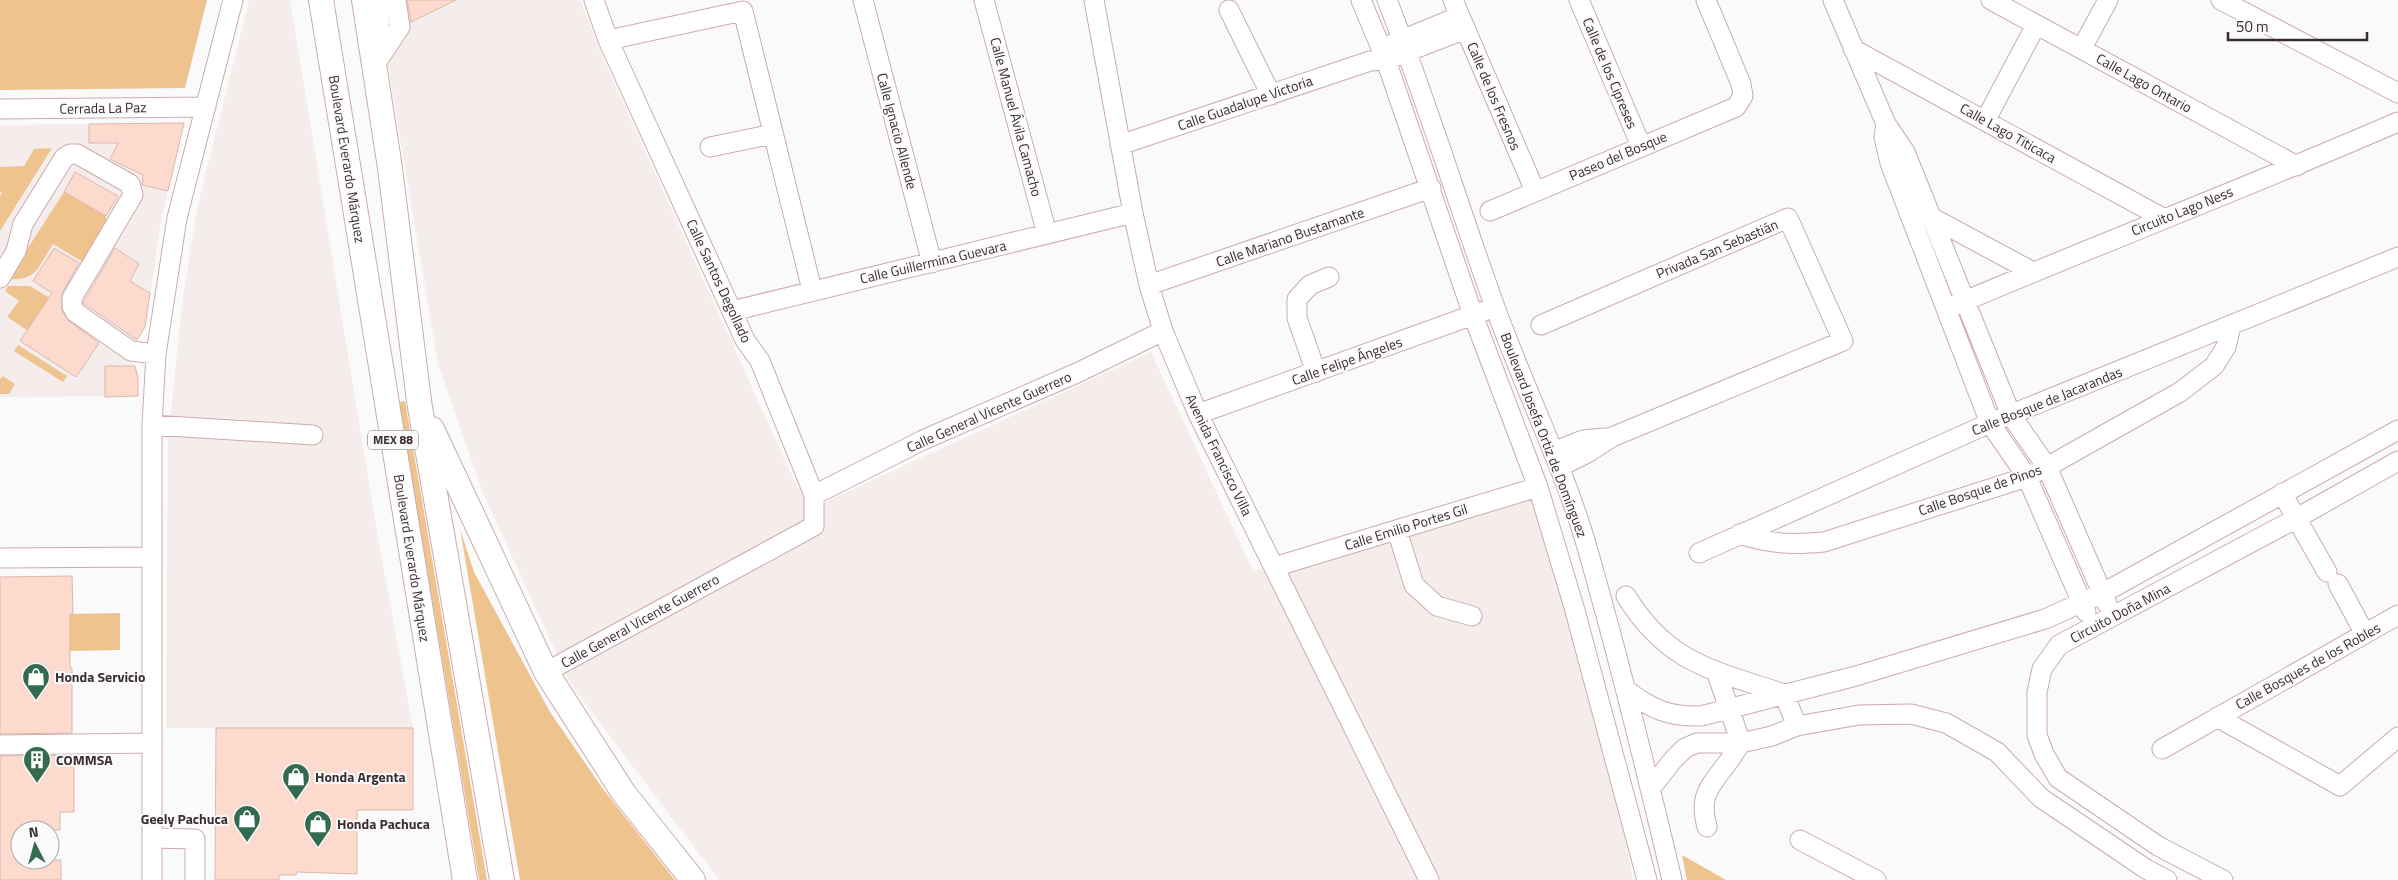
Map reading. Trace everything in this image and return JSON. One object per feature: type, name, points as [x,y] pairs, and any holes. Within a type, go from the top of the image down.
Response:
[{"type":"main road","name":"Boulevard Everardo Márquez","points":[[321,0],[465,880]]},
{"type":"main road","name":"MEX 88","points":[[364,0],[390,168],[419,401],[502,880]]},
{"type":"main road","points":[[419,401],[546,672],[623,792],[686,874]]},
{"type":"street","points":[[152,880],[152,425],[156,354],[177,218],[233,0]]},
{"type":"street","points":[[370,40],[380,23],[377,0]]},
{"type":"street","points":[[374,66],[400,27],[396,0]]},
{"type":"street","name":"Calle Santos Degollado","points":[[594,0],[608,40],[745,340],[760,361],[814,495],[814,526]]},
{"type":"street","name":"Calle Ignacio Allende","points":[[863,0],[932,262]]},
{"type":"street","name":"Calle Manuel Ávila Camacho","points":[[984,0],[1047,234]]},
{"type":"street","name":"Avenida Francisco Villa","points":[[1094,0],[1133,213],[1149,285],[1163,331],[1198,414],[1429,880]]},
{"type":"street","name":"Boulevard Josefa Ortiz de Domínguez","points":[[1361,0],[1379,56],[1431,188],[1473,315],[1538,487],[1574,607],[1647,880]]},
{"type":"street","name":"Boulevard Josefa Ortiz de Domínguez","points":[[1387,0],[1405,46],[1495,307],[1556,459],[1583,536],[1625,689],[1672,880]]},
{"type":"street","name":"Calle de los Cipreses","points":[[1578,0],[1641,146]]},
{"type":"street","name":"Paseo del Bosque","points":[[1490,211],[1736,106],[1743,96],[1741,84],[1706,0]]},
{"type":"street","points":[[1833,0],[1886,124],[1906,152],[2011,416],[2047,467],[2112,617]]},
{"type":"street","name":"Calle Lago Ontario","points":[[1991,0],[2297,166]]},
{"type":"street","points":[[2082,48],[2108,0]]},
{"type":"street","points":[[2221,0],[2398,93]]},
{"type":"street","points":[[1229,10],[1271,95]]},
{"type":"street","points":[[608,40],[743,11],[812,290]]},
{"type":"street","name":"Calle Guadalupe Victoria","points":[[1120,145],[1271,95],[1379,56],[1405,46],[1460,15]]},
{"type":"street","name":"Calle de los Fresnos","points":[[1460,15],[1535,191]]},
{"type":"street","points":[[1985,121],[2036,25]]},
{"type":"street","name":"Calle Lago Titicaca","points":[[1853,50],[2163,218]]},
{"type":"street","name":"Cerrada La Paz","points":[[0,109],[206,107]]},
{"type":"street","name":"Circuito Lago Ness","points":[[1946,309],[2163,218],[2297,166],[2398,122]]},
{"type":"street","points":[[1886,124],[1884,137],[1890,163],[1990,423],[2027,477],[2093,628]]},
{"type":"street","points":[[710,147],[773,134]]},
{"type":"street","points":[[0,278],[16,252],[23,224],[59,166],[70,154],[77,154],[130,184],[133,195],[72,298],[72,306],[75,312],[131,351],[156,354]]},
{"type":"street","name":"Calle Mariano Bustamante","points":[[1149,285],[1431,188]]},
{"type":"street","name":"Calle Guillermina Guevara","points":[[732,311],[1133,213]]},
{"type":"street","points":[[1931,217],[2033,272]]},
{"type":"street","name":"Privada San Sebastián","points":[[1541,324],[1788,218],[1843,341],[1612,437],[1589,452],[1556,459]]},
{"type":"street","name":"Calle Bosque de Jacarandas","points":[[1699,553],[1990,423],[2398,257]]},
{"type":"street","points":[[1316,372],[1297,318],[1297,299],[1310,285],[1329,277]]},
{"type":"street","name":"Calle Felipe Ángeles","points":[[1198,414],[1495,307]]},
{"type":"street","name":"Calle Bosque de Pinos","points":[[1739,534],[1762,542],[1790,545],[1824,542],[2027,477],[2180,392],[2214,366],[2226,347],[2231,326]]},
{"type":"street","name":"Calle General Vicente Guerrero","points":[[814,495],[923,440],[1079,372],[1163,331]]},
{"type":"street","points":[[1516,428],[1539,418]]},
{"type":"street","points":[[152,425],[313,435]]},
{"type":"street","name":"Circuito Doña Mina","points":[[1625,689],[1642,702],[1660,712],[1680,716],[1701,716],[1856,676],[2045,619],[2103,594],[2398,430]]},
{"type":"street","name":"Circuito Doña Mina","points":[[2223,880],[2158,846],[2058,778],[2044,754],[2037,735],[2037,692],[2042,669],[2059,645],[2297,518],[2398,460]]},
{"type":"street","name":"Calle Emilio Portes Gil","points":[[1274,568],[1538,487]]},
{"type":"street","points":[[2282,493],[2365,634]]},
{"type":"street","name":"Calle General Vicente Guerrero","points":[[546,672],[814,526]]},
{"type":"street","points":[[1397,530],[1414,585],[1437,606],[1472,616]]},
{"type":"street","points":[[0,558],[152,557]]},
{"type":"street","points":[[1626,596],[1654,634],[1673,650],[1694,662],[1716,671],[1784,694],[1797,726]]},
{"type":"street","points":[[1574,607],[1601,602]]},
{"type":"street","name":"Calle Bosques de los Robles","points":[[2162,749],[2398,615]]},
{"type":"street","points":[[1716,671],[1741,742]]},
{"type":"street","points":[[1650,789],[1685,748],[1697,743],[1711,741],[1741,742],[1772,736],[1797,726],[1859,715],[1911,714],[1946,723],[1997,752],[2041,798],[2143,874],[2167,880]]},
{"type":"street","name":"Calle Bosques de los Robles","points":[[2217,717],[2340,786],[2398,737]]},
{"type":"street","points":[[1707,827],[1703,811],[1706,795],[1712,782],[1741,742]]},
{"type":"street","points":[[0,745],[152,743]]},
{"type":"street","points":[[2041,798],[2058,778]]},
{"type":"street","points":[[152,838],[195,839],[195,880]]},
{"type":"street","points":[[1800,840],[1876,880]]},
{"type":"street","points":[[2143,874],[2158,846]]},
{"type":"shaded area","points":[[0,0],[207,0],[185,88],[0,90]]},
{"type":"shaded area","points":[[249,0],[290,0],[378,538],[413,728],[166,728],[168,438],[183,297],[197,209]]},
{"type":"shaded area","points":[[377,0],[580,0],[603,58],[797,487],[823,503],[1151,352],[1253,571],[1534,492],[1569,619],[1624,834],[1633,880],[719,880],[570,683],[483,493],[438,364]]},
{"type":"shaded area","points":[[184,123],[162,215],[145,327],[127,358],[135,366],[138,378],[138,396],[0,397],[0,125]]},
{"type":"shaded area","points":[[52,148],[0,231],[0,196],[2,193],[0,191],[0,167],[24,166],[34,149]]},
{"type":"shaded area","points":[[64,192],[106,216],[106,226],[83,262],[53,244],[36,271],[31,275],[18,279],[8,279]]},
{"type":"shaded area","points":[[8,286],[30,286],[61,305],[27,330],[7,317],[19,301],[5,291]]},
{"type":"shaded area","points":[[18,345],[67,376],[63,382],[14,351]]},
{"type":"shaded area","points":[[3,376],[15,384],[9,394],[0,394],[0,379]]},
{"type":"shaded area","points":[[405,401],[487,880],[479,880],[399,402]]},
{"type":"shaded area","points":[[460,529],[474,572],[550,712],[603,789],[675,880],[520,880]]},
{"type":"shaded area","points":[[120,613],[120,650],[70,651],[70,614]]},
{"type":"shaded area","points":[[1682,855],[1726,880],[1687,880]]},
{"type":"building","points":[[407,0],[456,0],[411,22]]},
{"type":"building","points":[[184,123],[168,191],[142,185],[143,175],[110,159],[118,143],[89,143],[89,124]]},
{"type":"building","points":[[75,172],[118,196],[106,216],[64,192]]},
{"type":"building","points":[[54,248],[79,263],[62,293],[62,311],[69,321],[99,343],[76,377],[20,341],[52,293],[33,281]]},
{"type":"building","points":[[115,248],[139,264],[130,281],[150,293],[145,327],[137,340],[83,303]]},
{"type":"building","points":[[105,366],[135,366],[138,378],[138,396],[105,397]]},
{"type":"building","points":[[72,576],[73,614],[70,614],[70,668],[72,668],[72,733],[0,734],[0,577]]},
{"type":"building","points":[[216,728],[413,728],[413,810],[357,810],[357,874],[297,872],[296,875],[279,875],[279,880],[215,880]]},
{"type":"building","name":"COMMSA","points":[[74,755],[74,812],[60,812],[60,820],[10,820],[10,870],[60,870],[61,860],[61,880],[0,880],[0,756]]},
{"type":"place","name":"Honda Servicio","points":[[36,701]]},
{"type":"place","name":"COMMSA","points":[[37,784]]},
{"type":"place","name":"Honda Argenta","points":[[296,801]]},
{"type":"place","name":"Geely Pachuca","points":[[247,843]]},
{"type":"place","name":"Honda Pachuca","points":[[318,848]]}]
